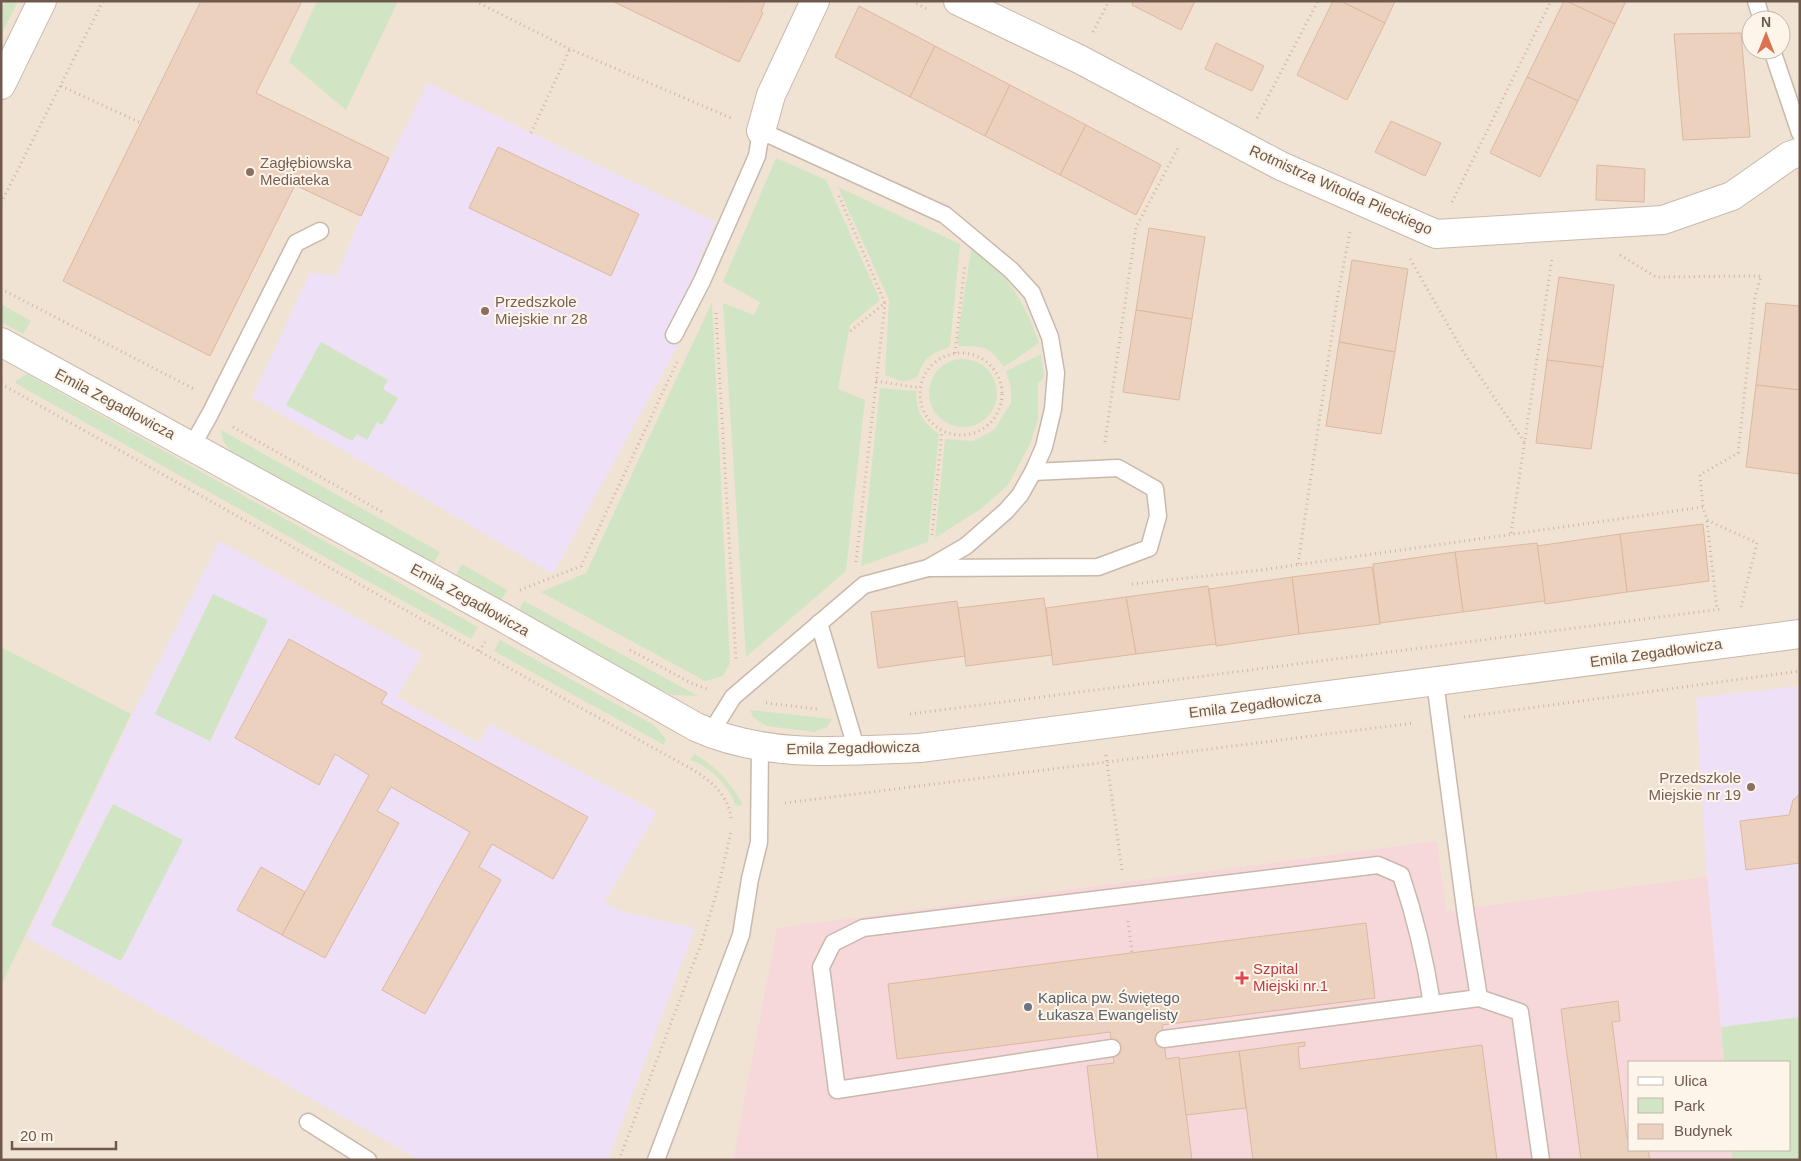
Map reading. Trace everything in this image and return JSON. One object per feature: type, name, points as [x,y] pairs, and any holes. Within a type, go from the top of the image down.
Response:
[{"type":"street","points":[[1,85],[42,1]]},
{"type":"street","points":[[761,131],[771,96],[815,1]]},
{"type":"street","name":"Rotmistrza Witolda Pileckiego","points":[[958,1],[1079,59],[1281,166],[1436,234],[1663,220],[1732,196],[1789,156],[1800,152]]},
{"type":"street","name":"Emila Zegadłowicza","points":[[1,342],[192,446],[696,727],[710,734],[760,747],[804,752],[920,748],[1800,634]]},
{"type":"lane","points":[[1775,60],[1800,133]]},
{"type":"lane","points":[[674,336],[702,281],[757,156],[761,131],[945,215],[1011,270],[1032,294],[1050,337],[1056,374],[1053,408],[1044,446],[1033,472],[1020,495],[1006,511],[966,546],[928,568]]},
{"type":"lane","points":[[192,446],[296,243],[320,231]]},
{"type":"lane","points":[[710,734],[733,697],[864,585],[928,568],[1098,567],[1149,548],[1158,516],[1154,488],[1118,468],[1033,472]]},
{"type":"lane","points":[[819,623],[856,751]]},
{"type":"lane","points":[[1435,682],[1466,916],[1479,998]]},
{"type":"lane","points":[[656,1160],[741,935],[750,879],[759,842],[760,747]]},
{"type":"lane","points":[[1112,1048],[837,1090],[821,967],[833,943],[863,928],[1378,865],[1401,875],[1415,916],[1432,1004]]},
{"type":"lane","points":[[1164,1039],[1479,998],[1520,1012],[1541,1160]]},
{"type":"lane","points":[[308,1122],[368,1160]]},
{"type":"path","points":[[1,203],[103,1]]},
{"type":"path","points":[[475,1],[570,49],[761,131]]},
{"type":"path","points":[[912,1],[929,10]]},
{"type":"path","points":[[1243,146],[1318,1]]},
{"type":"path","points":[[1525,443],[1464,353],[1409,257],[1436,234],[1551,1]]},
{"type":"path","points":[[531,134],[570,49]]},
{"type":"path","points":[[61,86],[141,123]]},
{"type":"path","points":[[1104,468],[1104,448],[1136,227],[1182,141]]},
{"type":"path","points":[[835,188],[884,303],[855,564]]},
{"type":"path","points":[[1298,564],[1338,294],[1350,230]]},
{"type":"path","points":[[955,353],[964,266],[970,234]]},
{"type":"path","points":[[1511,533],[1553,253]]},
{"type":"path","points":[[1717,610],[1700,475],[1738,453],[1755,297],[1761,276]]},
{"type":"path","points":[[1,290],[195,390],[210,414],[390,517]]},
{"type":"path","points":[[848,333],[884,303]]},
{"type":"path","points":[[716,312],[736,666]]},
{"type":"path","points":[[528,594],[519,590],[581,566],[681,353]]},
{"type":"path","points":[[955,353],[966,353],[980,357],[992,365],[999,378],[1003,392],[1001,406],[994,419],[983,429],[970,434],[956,435],[942,431],[930,422],[922,410],[919,396],[921,382],[928,369],[938,359],[955,353]]},
{"type":"path","points":[[876,381],[920,388]]},
{"type":"path","points":[[1,384],[690,768],[716,787],[728,803],[731,821]]},
{"type":"path","points":[[931,539],[942,431]]},
{"type":"path","points":[[1127,585],[1298,564],[1703,507]]},
{"type":"path","points":[[1707,520],[1757,543],[1741,607]]},
{"type":"path","points":[[1733,608],[1751,606]]},
{"type":"path","points":[[907,715],[1725,609]]},
{"type":"path","points":[[622,646],[690,683],[712,692],[758,702],[846,713]]},
{"type":"path","points":[[730,812],[933,783],[1107,763],[1800,671]]},
{"type":"path","points":[[1099,690],[1132,952]]},
{"type":"path","points":[[619,1160],[704,935],[718,888],[731,829]]},
{"type":"shaded area","points":[[1,1],[1800,1],[1800,1017],[1721,1027],[1724,1061],[1628,1061],[1628,1151],[1731,1151],[1732,1160],[1,1160]]},
{"type":"shaded area","name":"Przedszkole Miejskie nr 28","points":[[428,83],[716,222],[689,286],[665,335],[678,345],[553,574],[252,397],[310,273],[337,275],[361,216]]},
{"type":"shaded area","points":[[219,541],[422,654],[397,697],[479,743],[490,724],[657,812],[604,903],[624,912],[695,928],[608,1160],[419,1160],[26,937],[133,713]]},
{"type":"shaded area","name":"Przedszkole Miejskie nr 19","points":[[1800,686],[1800,1017],[1721,1027],[1707,877],[1696,698]]},
{"type":"shaded area","name":"Szpital Miejski nr.1","points":[[1437,841],[1446,911],[1707,877],[1724,1061],[1628,1061],[1628,1151],[1731,1151],[1732,1160],[733,1160],[777,928]]},
{"type":"green space","points":[[5,1],[16,1],[17,3],[1,35],[1,10]]},
{"type":"green space","points":[[317,1],[398,1],[346,110],[289,62]]},
{"type":"green space","points":[[776,158],[826,180],[880,300],[850,325],[838,389],[865,400],[846,571],[746,657],[723,303],[754,315],[760,302],[723,282]]},
{"type":"green space","points":[[838,187],[960,244],[950,347],[929,357],[922,365],[917,377],[904,382],[885,375],[889,300]]},
{"type":"green space","points":[[971,250],[991,263],[1007,280],[1026,311],[1039,343],[1004,367],[990,351],[981,347],[959,346],[957,341]]},
{"type":"green space","points":[[712,302],[730,663],[723,676],[705,681],[541,592],[586,573]]},
{"type":"green space","points":[[1,304],[31,321],[23,334],[1,322]]},
{"type":"green space","points":[[321,342],[388,380],[383,389],[398,398],[382,425],[377,422],[367,440],[357,434],[352,441],[286,405]]},
{"type":"green space","points":[[1041,354],[1044,377],[1038,383],[1038,419],[1030,444],[1008,485],[982,508],[935,538],[945,439],[973,441],[994,430],[1011,403],[1011,388],[1006,371]]},
{"type":"green space","points":[[970,359],[982,365],[991,374],[997,386],[995,406],[987,417],[970,427],[956,427],[939,417],[931,406],[929,386],[939,369],[950,361]]},
{"type":"green space","points":[[27,374],[478,627],[471,639],[15,383]]},
{"type":"green space","points":[[880,388],[916,391],[917,404],[921,416],[939,434],[928,542],[861,566]]},
{"type":"green space","points":[[221,430],[440,552],[433,564],[231,451],[223,441]]},
{"type":"green space","points":[[462,564],[507,590],[500,602],[455,577]]},
{"type":"green space","points":[[213,594],[268,620],[210,741],[155,714]]},
{"type":"green space","points":[[524,601],[698,696],[673,695],[653,687],[518,612]]},
{"type":"green space","points":[[500,640],[654,725],[666,739],[664,745],[494,651]]},
{"type":"green space","points":[[1,647],[131,714],[1,986]]},
{"type":"green space","points":[[750,710],[832,719],[827,727],[814,732],[766,726],[753,717]]},
{"type":"green space","points":[[694,754],[722,776],[743,805],[736,806],[729,791],[712,772],[690,760]]},
{"type":"green space","points":[[113,804],[183,840],[121,961],[51,925]]},
{"type":"green space","points":[[1800,1017],[1800,1160],[1732,1160],[1731,1151],[1791,1151],[1791,1061],[1724,1061],[1721,1027]]},
{"type":"building","name":"Zagłębiowska Mediateka","points":[[201,1],[302,1],[256,93],[389,158],[361,216],[295,185],[210,356],[63,281]]},
{"type":"building","points":[[612,1],[765,1],[761,12],[763,13],[739,62]]},
{"type":"building","points":[[1133,1],[1195,1],[1181,30],[1132,5]]},
{"type":"building","points":[[1333,1],[1341,1],[1385,23],[1347,100],[1297,75]]},
{"type":"building","points":[[1341,1],[1395,1],[1385,23]]},
{"type":"building","points":[[1564,1],[1615,24],[1578,101],[1527,77]]},
{"type":"building","points":[[1567,1],[1626,1],[1615,24]]},
{"type":"building","points":[[859,6],[935,46],[910,97],[835,57]]},
{"type":"building","points":[[1741,33],[1741,60],[1743,60],[1750,137],[1683,140],[1674,34]]},
{"type":"building","points":[[1216,43],[1264,66],[1252,91],[1205,69]]},
{"type":"building","points":[[935,46],[1010,85],[985,136],[910,97]]},
{"type":"building","points":[[1527,77],[1578,101],[1540,177],[1490,153]]},
{"type":"building","points":[[1010,85],[1086,125],[1060,175],[985,136]]},
{"type":"building","points":[[1391,121],[1441,143],[1425,176],[1375,152]]},
{"type":"building","points":[[1086,125],[1161,165],[1136,215],[1060,175]]},
{"type":"building","points":[[498,147],[639,214],[611,276],[469,208]]},
{"type":"building","points":[[1597,165],[1645,169],[1644,202],[1596,200]]},
{"type":"building","points":[[1149,228],[1205,237],[1192,319],[1136,310]]},
{"type":"building","points":[[1352,260],[1408,269],[1395,352],[1339,342]]},
{"type":"building","points":[[1559,277],[1614,285],[1603,367],[1547,360]]},
{"type":"building","points":[[1766,303],[1800,306],[1800,390],[1756,385]]},
{"type":"building","points":[[1136,310],[1192,319],[1179,400],[1123,392]]},
{"type":"building","points":[[1339,342],[1395,352],[1381,434],[1326,426]]},
{"type":"building","points":[[1547,360],[1603,367],[1591,449],[1536,443]]},
{"type":"building","points":[[1756,385],[1800,390],[1800,474],[1746,467]]},
{"type":"building","points":[[1703,524],[1709,581],[1627,592],[1620,534]]},
{"type":"building","points":[[1620,534],[1627,592],[1545,604],[1537,546]]},
{"type":"building","points":[[1537,543],[1545,601],[1463,612],[1455,552]]},
{"type":"building","points":[[1455,552],[1463,612],[1380,623],[1373,564]]},
{"type":"building","points":[[1372,567],[1380,624],[1299,634],[1292,577]]},
{"type":"building","points":[[1292,577],[1299,634],[1216,646],[1209,589]]},
{"type":"building","points":[[1208,586],[1216,644],[1136,654],[1126,597]]},
{"type":"building","points":[[1126,597],[1136,654],[1053,665],[1046,608]]},
{"type":"building","points":[[1044,598],[1052,655],[966,666],[958,608]]},
{"type":"building","points":[[957,601],[965,656],[878,668],[871,612]]},
{"type":"building","points":[[289,639],[387,693],[381,703],[588,817],[553,879],[492,844],[479,867],[501,880],[425,1014],[382,990],[470,832],[391,787],[377,811],[399,823],[325,958],[282,935],[369,775],[335,754],[319,785],[235,738]]},
{"type":"building","points":[[1800,794],[1800,863],[1746,870],[1740,821],[1789,815],[1793,800]]},
{"type":"building","points":[[261,867],[305,892],[282,935],[237,910]]},
{"type":"building","points":[[1366,923],[1375,998],[1162,1025],[1166,1059],[1179,1057],[1192,1160],[1098,1160],[1087,1066],[1114,1063],[1110,1032],[897,1059],[888,984]]},
{"type":"building","points":[[1618,1001],[1620,1021],[1612,1022],[1628,1138],[1628,1151],[1648,1151],[1650,1160],[1581,1160],[1561,1009]]},
{"type":"building","points":[[1305,1042],[1305,1046],[1298,1047],[1300,1069],[1482,1045],[1497,1160],[1253,1160],[1239,1051]]},
{"type":"building","points":[[1239,1051],[1246,1108],[1186,1115],[1179,1059]]},
{"type":"place","name":"Zagłębiowska Mediateka","points":[[250,172]]},
{"type":"place","name":"Przedszkole Miejskie nr 28","points":[[485,311]]},
{"type":"place","name":"Przedszkole Miejskie nr 19","points":[[1751,787]]},
{"type":"place","name":"Szpital Miejski nr.1","points":[[1242,978]]},
{"type":"place","name":"Kaplica pw. Świętego Łukasza Ewangelisty","points":[[1028,1007]]}]
